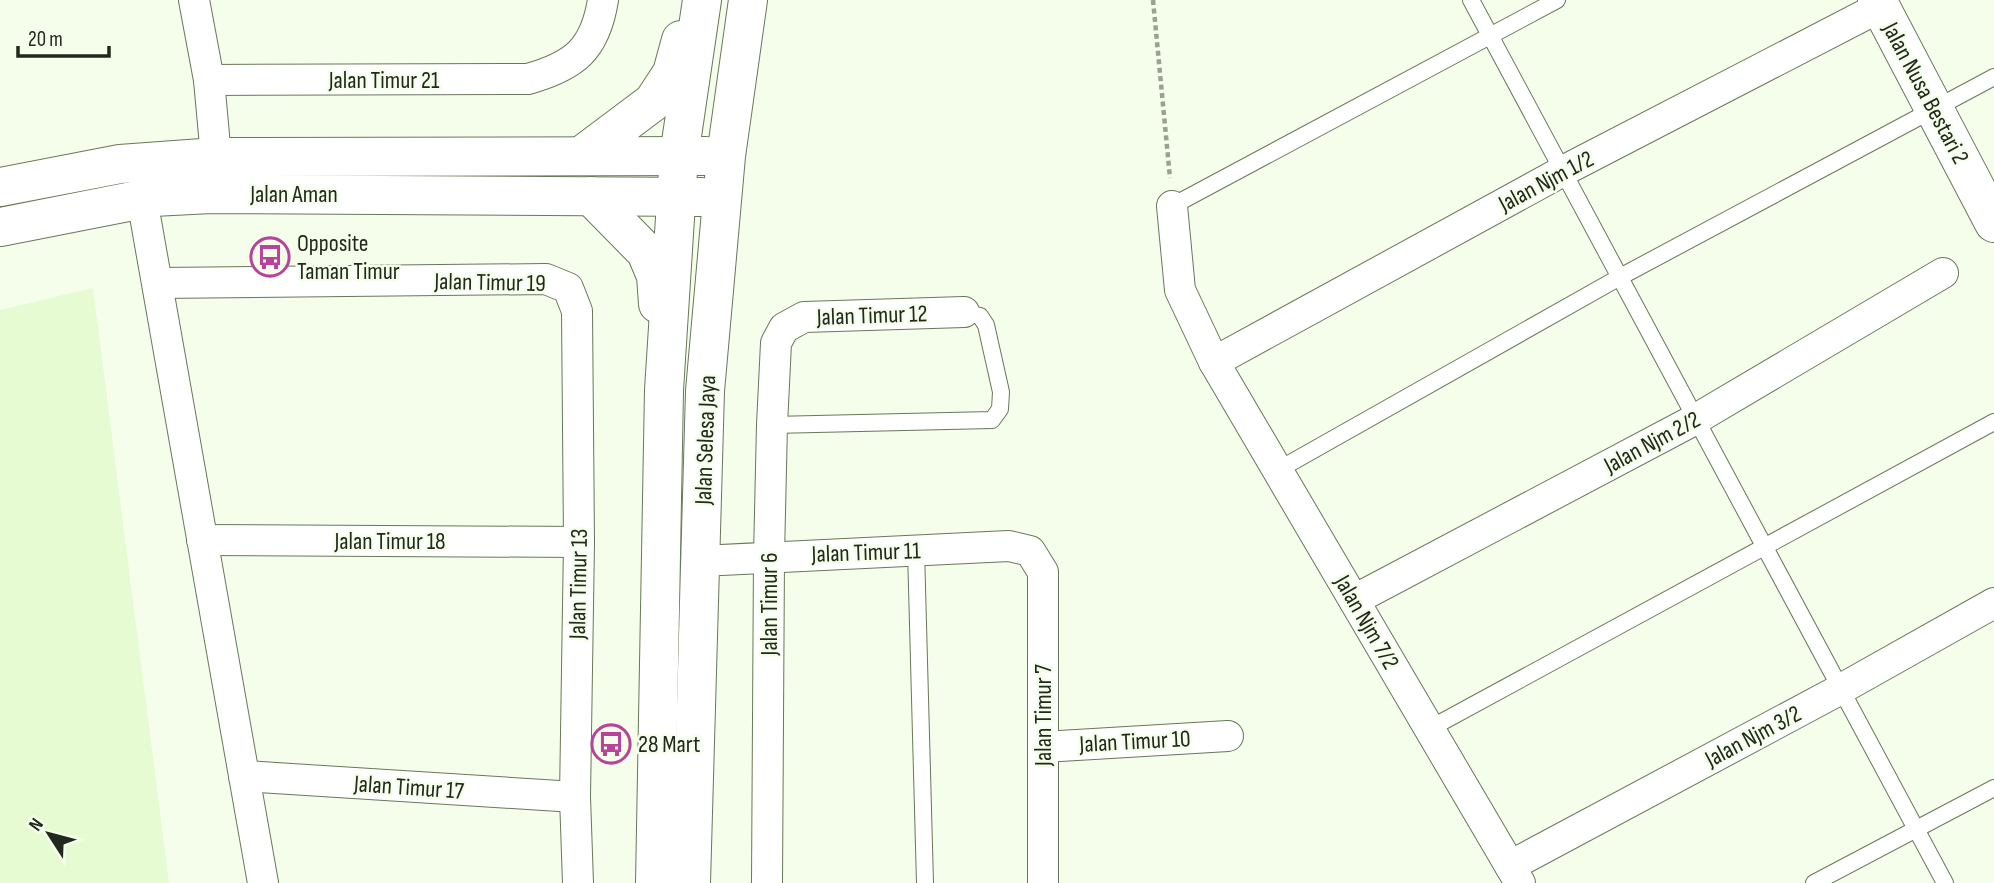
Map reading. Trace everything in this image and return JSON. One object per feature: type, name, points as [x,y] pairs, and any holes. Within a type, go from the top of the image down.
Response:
[{"type":"main road","points":[[581,156],[653,102],[673,73],[691,0]]},
{"type":"main road","name":"Jalan Selesa Jaya","points":[[655,883],[664,390],[679,156],[702,0]]},
{"type":"main road","name":"Jalan Selesa Jaya","points":[[691,883],[705,391],[726,156],[748,0]]},
{"type":"main road","name":"Jalan Nusa Bestari 2","points":[[1878,4],[1994,223]]},
{"type":"main road","name":"Jalan Aman","points":[[0,187],[120,164],[216,158],[726,156]]},
{"type":"main road","name":"Jalan Aman","points":[[0,228],[142,199],[211,194],[722,197]]},
{"type":"main road","points":[[591,196],[646,252],[656,276],[664,390]]},
{"type":"street","points":[[194,0],[209,80],[216,158]]},
{"type":"street","name":"Jalan Timur 21","points":[[209,80],[528,79],[558,71],[578,56],[591,39],[601,16],[603,0]]},
{"type":"street","name":"Jalan Njm 1/2","points":[[1214,362],[1563,171],[1878,4]]},
{"type":"street","points":[[142,199],[263,883]]},
{"type":"street","name":"Jalan Njm 7/2","points":[[1172,206],[1180,290],[1214,362],[1515,874]]},
{"type":"street","name":"Jalan Njm 2/2","points":[[1354,600],[1696,419],[1942,273]]},
{"type":"street","name":"Jalan Timur 19","points":[[158,283],[546,279],[568,288]]},
{"type":"street","name":"Jalan Timur 13","points":[[568,288],[578,311],[579,542],[575,797],[578,883]]},
{"type":"street","name":"Jalan Timur 12","points":[[784,328],[804,317],[964,312]]},
{"type":"street","name":"Jalan Timur 6","points":[[767,883],[772,425],[776,343],[784,328]]},
{"type":"street","name":"Jalan Timur 18","points":[[202,540],[579,542]]},
{"type":"street","name":"Jalan Timur 11","points":[[700,561],[1009,547],[1030,551]]},
{"type":"street","name":"Jalan Timur 7","points":[[1030,551],[1043,572],[1043,883]]},
{"type":"street","name":"Jalan Njm 3/2","points":[[1515,874],[1994,603]]},
{"type":"street","name":"Jalan Timur 10","points":[[1043,747],[1228,736]]},
{"type":"street","name":"Jalan Timur 17","points":[[244,776],[575,797]]},
{"type":"lane","points":[[1471,0],[1945,883]]},
{"type":"lane","points":[[1172,206],[1557,0]]},
{"type":"lane","points":[[1278,470],[1620,277],[1994,77]]},
{"type":"lane","points":[[772,425],[992,420],[1000,409],[1001,392],[986,325],[980,316],[964,312]]},
{"type":"lane","points":[[1429,729],[1994,422]]},
{"type":"lane","points":[[916,550],[925,883]]},
{"type":"lane","points":[[1814,883],[1994,788]]},
{"type":"path","points":[[1153,0],[1172,206]]},
{"type":"shaded area","points":[[93,288],[169,883],[0,883],[0,310]]},
{"type":"place","name":"Opposite Taman Timur","points":[[270,257]]},
{"type":"place","name":"28 Mart","points":[[611,744]]}]
